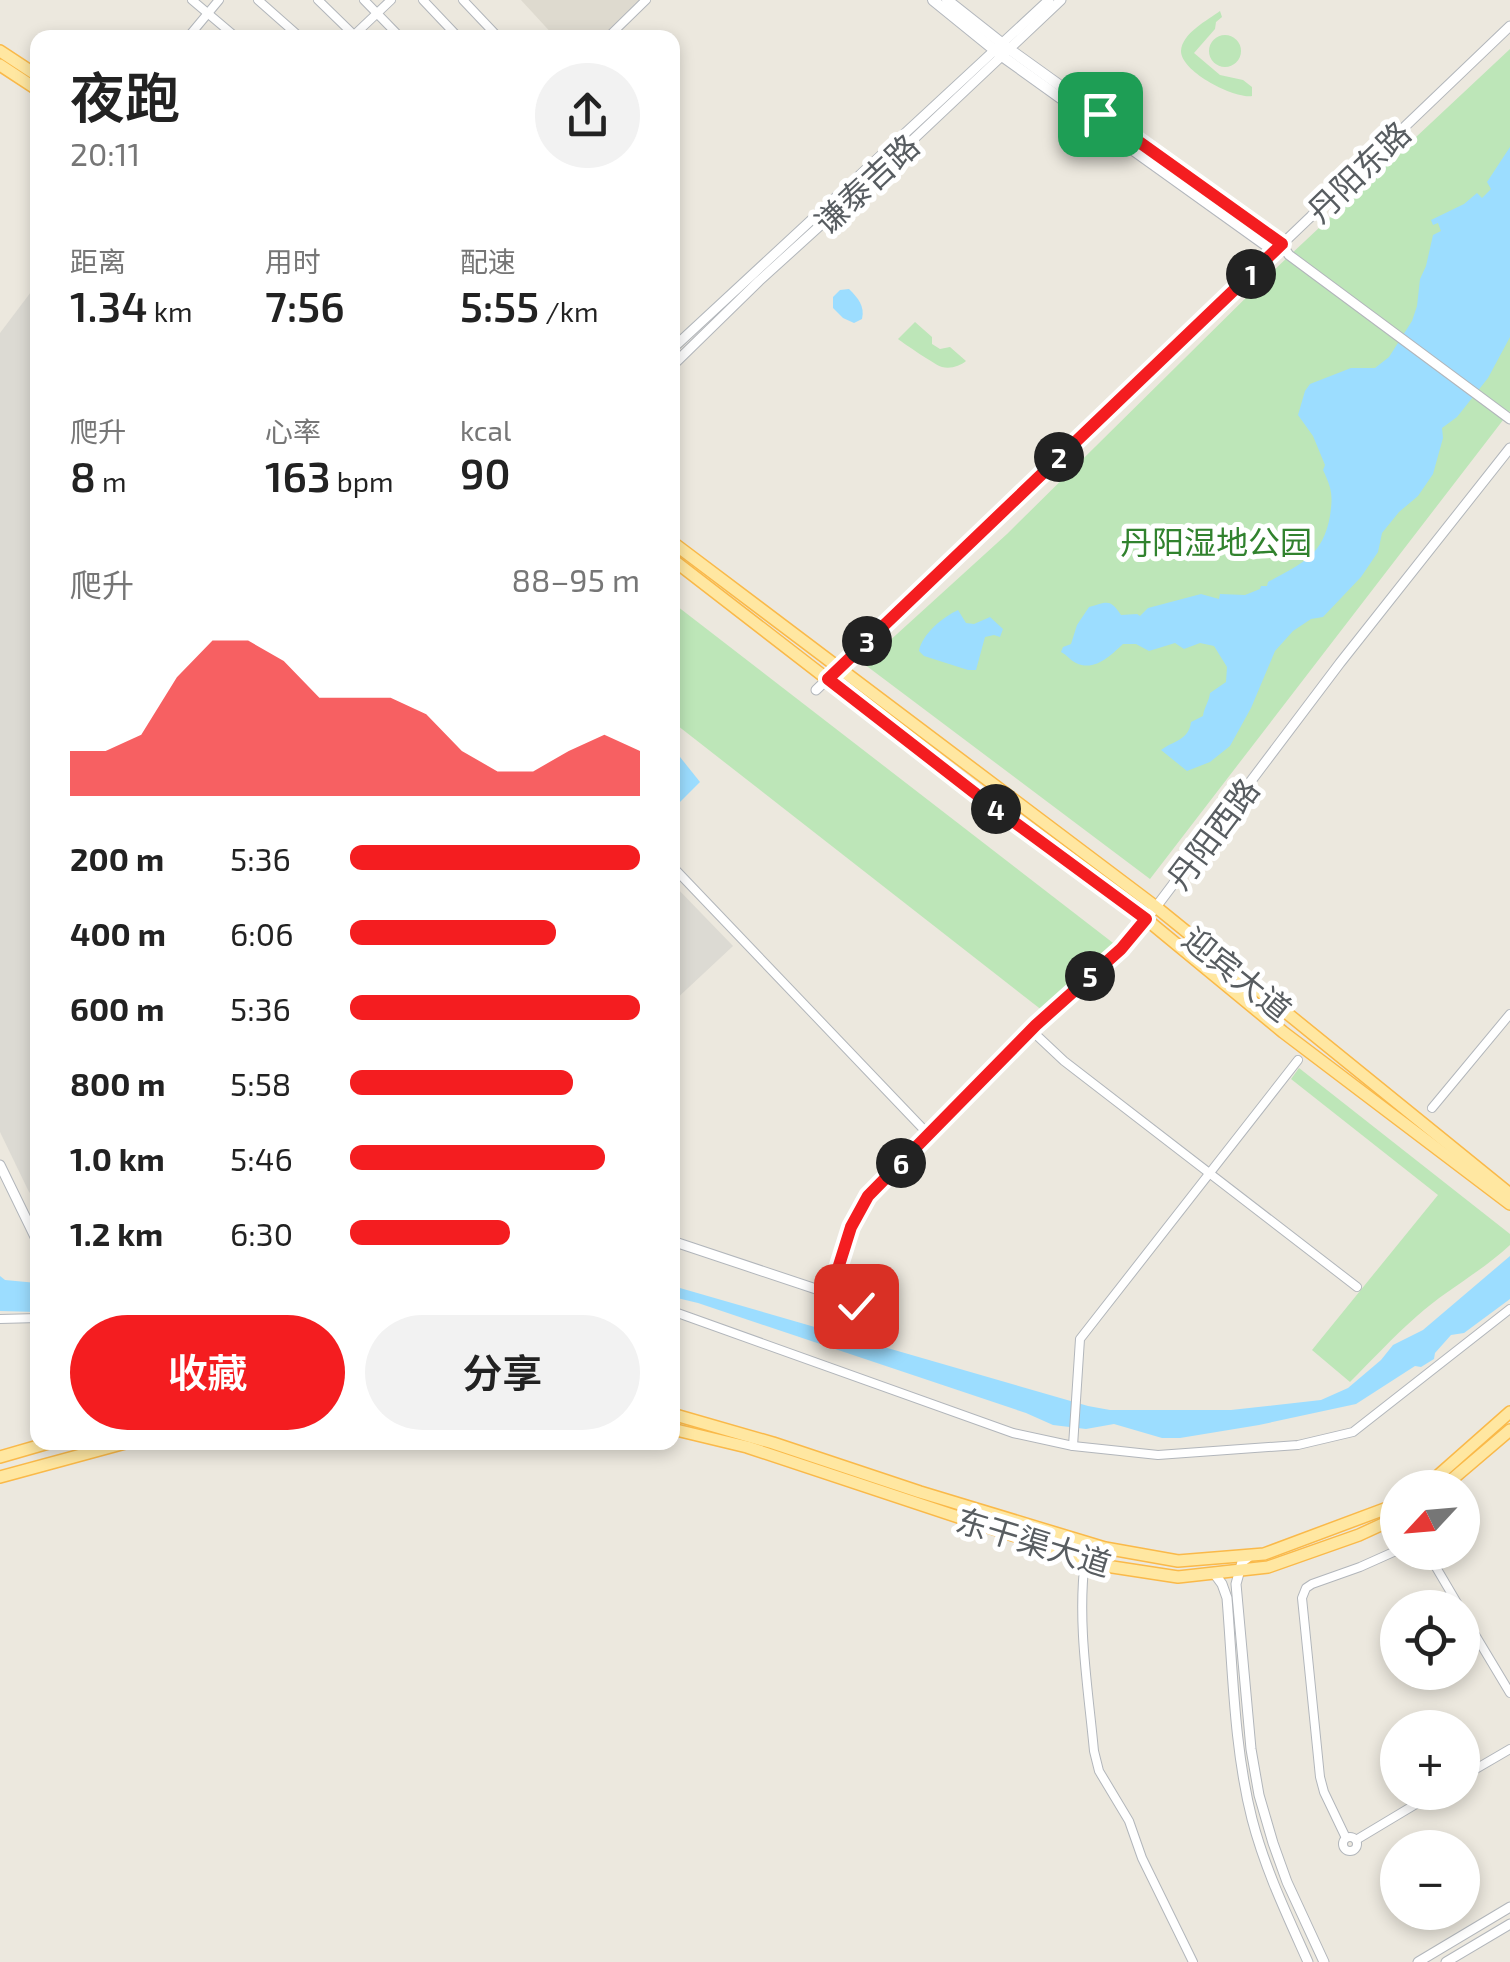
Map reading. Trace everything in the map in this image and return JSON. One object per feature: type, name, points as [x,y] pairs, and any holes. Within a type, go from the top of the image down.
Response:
[{"type":"main road","points":[[933,0],[1281,250]]},
{"type":"main road","points":[[947,0],[1002,50]]},
{"type":"main road","points":[[0,51],[30,71]]},
{"type":"main road","points":[[0,64],[30,85]]},
{"type":"main road","name":"迎宾大道","points":[[680,548],[1156,907],[1510,1194]]},
{"type":"main road","name":"迎宾大道","points":[[680,565],[976,794],[1146,919],[1283,1032],[1510,1204]]},
{"type":"main road","points":[[1444,1470],[1510,1412]]},
{"type":"main road","name":"东干渠大道","points":[[680,1416],[1105,1548],[1178,1561],[1264,1554],[1380,1511]]},
{"type":"main road","points":[[1463,1470],[1510,1430]]},
{"type":"main road","name":"东干渠大道","points":[[680,1431],[747,1447],[1106,1566],[1178,1576],[1268,1567],[1380,1525]]},
{"type":"main road","points":[[0,1457],[30,1448]]},
{"type":"main road","points":[[0,1477],[100,1450]]},
{"type":"street","points":[[192,0],[228,30]]},
{"type":"street","points":[[193,30],[219,0]]},
{"type":"street","points":[[258,0],[291,30]]},
{"type":"street","points":[[318,0],[347,30]]},
{"type":"street","points":[[364,0],[393,30]]},
{"type":"street","points":[[359,30],[391,0]]},
{"type":"street","points":[[423,0],[451,30]]},
{"type":"street","points":[[463,0],[491,30]]},
{"type":"street","points":[[615,30],[646,0]]},
{"type":"street","name":"谦泰吉路","points":[[680,358],[1002,50],[1049,0]]},
{"type":"street","name":"谦泰吉路","points":[[680,342],[1061,0]]},
{"type":"street","name":"丹阳东路","points":[[816,690],[1281,250],[1510,26]]},
{"type":"street","points":[[1281,250],[1510,418]]},
{"type":"street","name":"丹阳西路","points":[[830,1294],[851,1227],[868,1196],[1031,1030],[1121,949],[1336,667],[1510,448]]},
{"type":"street","points":[[680,874],[929,1135]]},
{"type":"street","points":[[1432,1108],[1510,1014]]},
{"type":"street","points":[[1031,1030],[1064,1062],[1357,1288]]},
{"type":"street","points":[[1072,1446],[1080,1338],[1298,1060]]},
{"type":"street","points":[[0,1165],[30,1227]]},
{"type":"street","points":[[680,1244],[856,1306]]},
{"type":"street","points":[[680,1314],[1013,1433],[1072,1446],[1158,1455],[1298,1444],[1352,1432],[1510,1309]]},
{"type":"street","points":[[0,1319],[30,1318]]},
{"type":"street","points":[[1251,1555],[1242,1562],[1236,1584],[1257,1784],[1280,1865],[1324,1962]]},
{"type":"street","points":[[1085,1559],[1082,1619],[1099,1770],[1128,1821],[1193,1962]]},
{"type":"street","points":[[1380,1559],[1312,1584],[1302,1598],[1324,1792],[1351,1839],[1403,1810]]},
{"type":"street","points":[[1214,1573],[1226,1598],[1237,1723],[1252,1818],[1264,1858],[1308,1962]]},
{"type":"street","points":[[1480,1643],[1510,1694]]},
{"type":"street","points":[[1480,1766],[1510,1749]]},
{"type":"street","points":[[1418,1962],[1510,1907]]},
{"type":"street","points":[[1446,1962],[1510,1924]]},
{"type":"shaded area","points":[[521,0],[640,0],[608,30],[549,30]]},
{"type":"shaded area","points":[[30,293],[30,1193],[0,1132],[0,333]]},
{"type":"shaded area","points":[[680,891],[733,946],[680,995]]},
{"type":"green space","points":[[1220,11],[1222,17],[1215,29],[1194,53],[1220,75],[1243,80],[1252,87],[1252,96],[1210,82],[1183,59],[1182,44],[1186,38]]},
{"type":"green space","points":[[1225,35],[1236,40],[1241,51],[1236,62],[1225,67],[1214,62],[1209,51],[1214,40]]},
{"type":"green space","name":"丹阳湿地公园","points":[[1510,49],[1510,411],[1150,879],[864,664],[1007,534],[1273,271]]},
{"type":"green space","points":[[915,322],[932,337],[932,344],[940,349],[950,347],[966,361],[955,367],[942,367],[898,339]]},
{"type":"green space","points":[[680,609],[1117,946],[1043,1011],[680,727]]},
{"type":"green space","points":[[1299,1068],[1510,1234],[1510,1245],[1417,1316],[1350,1382],[1312,1350],[1438,1195],[1291,1079]]},
{"type":"water","points":[[1510,147],[1510,337],[1488,378],[1457,417],[1442,428],[1433,474],[1418,496],[1382,533],[1378,552],[1361,577],[1323,617],[1311,619],[1293,631],[1275,651],[1230,746],[1210,762],[1187,771],[1161,750],[1184,736],[1191,722],[1203,716],[1210,693],[1226,682],[1227,667],[1214,646],[1200,643],[1184,649],[1175,643],[1149,651],[1136,644],[1123,644],[1102,661],[1090,665],[1074,662],[1061,652],[1063,647],[1071,644],[1089,607],[1108,603],[1121,615],[1140,616],[1148,608],[1201,594],[1219,599],[1220,594],[1245,595],[1267,586],[1316,550],[1327,530],[1331,497],[1325,465],[1313,436],[1298,415],[1305,391],[1310,384],[1351,368],[1375,368],[1389,357],[1412,321],[1433,235],[1441,231],[1438,223],[1433,225],[1431,220],[1477,193],[1482,198],[1491,189],[1487,182]]},
{"type":"water","points":[[849,289],[862,310],[862,319],[854,323],[833,308],[833,297],[840,290]]},
{"type":"water","points":[[958,610],[966,623],[990,617],[1003,629],[1000,637],[985,637],[976,670],[924,656],[919,651],[934,627]]},
{"type":"water","points":[[680,757],[700,782],[680,802]]},
{"type":"water","points":[[1510,1256],[1510,1299],[1464,1333],[1451,1335],[1434,1359],[1421,1367],[1415,1366],[1356,1404],[1259,1425],[1162,1438],[1114,1424],[1086,1429],[1053,1425],[680,1299],[680,1288],[1110,1410],[1231,1410],[1321,1400],[1348,1388],[1393,1345],[1423,1330]]},
{"type":"water","points":[[0,1276],[30,1282],[30,1312],[0,1311]]},
{"type":"route","points":[[856,1306],[830,1294],[851,1227],[868,1196],[1036,1025],[1121,949],[1146,919],[828,679],[1282,244],[1100,114]]}]
